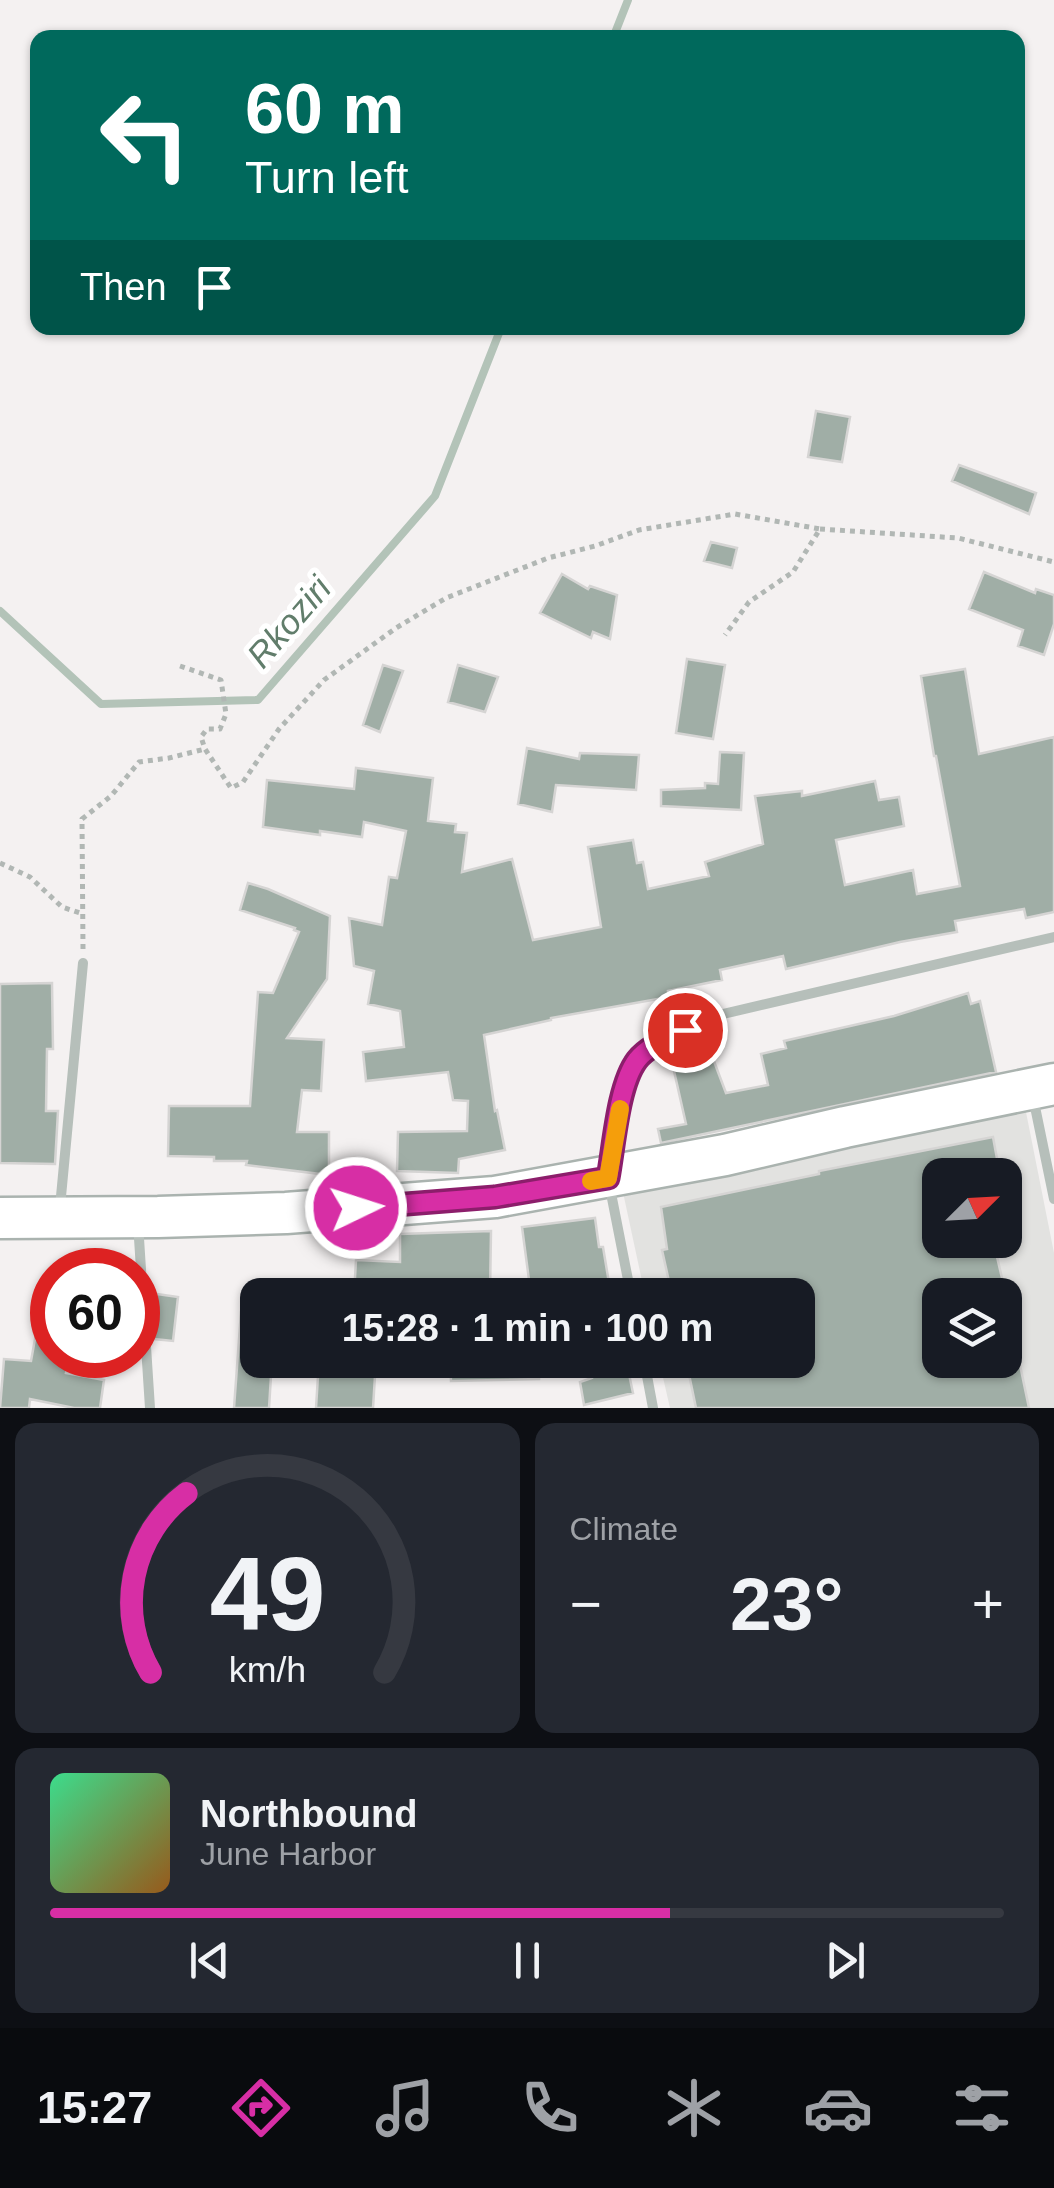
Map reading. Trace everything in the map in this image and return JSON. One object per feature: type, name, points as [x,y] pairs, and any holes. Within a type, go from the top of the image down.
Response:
[{"type":"main road","points":[[0,1218],[286,1213],[495,1197],[608,1178],[1043,1087]]},
{"type":"street","points":[[628,1278],[608,1178],[625,1084],[638,1059],[660,1042],[710,1017],[1054,937]]},
{"type":"street","points":[[59,1218],[84,964]]},
{"type":"street","points":[[1043,1087],[1054,1199]]},
{"type":"street","points":[[138,1218],[150,1408]]},
{"type":"street","points":[[648,1378],[654,1408]]},
{"type":"path","points":[[180,666],[222,680],[226,714],[220,730],[207,730],[201,738],[230,788],[243,782],[279,728],[324,680],[363,650],[446,598],[548,558],[638,530],[735,514],[820,529],[958,538],[1054,562]]},
{"type":"path","points":[[725,635],[750,602],[793,572],[820,529]]},
{"type":"path","points":[[84,964],[82,819],[111,796],[139,762],[204,749]]},
{"type":"path","points":[[0,863],[30,876],[62,907],[83,914]]},
{"type":"shaded area","points":[[1023,1097],[1054,1253],[1054,1408],[670,1408],[663,1378],[815,1378],[815,1278],[641,1278],[621,1183]]},
{"type":"building","points":[[816,411],[850,417],[842,462],[808,457]]},
{"type":"building","points":[[959,465],[1036,493],[1029,514],[952,481]]},
{"type":"building","points":[[711,542],[737,548],[732,568],[704,561]]},
{"type":"building","points":[[984,572],[1035,593],[1036,589],[1054,595],[1054,624],[1044,655],[1018,646],[1023,630],[969,609]]},
{"type":"building","points":[[562,574],[588,589],[590,586],[617,595],[610,639],[593,632],[591,638],[540,613]]},
{"type":"building","points":[[687,659],[725,665],[713,739],[676,733]]},
{"type":"building","points":[[383,665],[403,671],[380,732],[363,725]]},
{"type":"building","points":[[458,665],[498,677],[485,712],[448,702]]},
{"type":"building","points":[[965,669],[979,754],[1054,737],[1054,912],[1026,918],[1024,909],[955,921],[957,932],[786,969],[783,956],[720,970],[722,980],[668,991],[669,997],[551,1018],[484,1035],[505,1150],[459,1159],[458,1173],[397,1171],[398,1132],[467,1131],[468,1101],[453,1100],[448,1072],[366,1081],[363,1052],[404,1047],[400,1011],[368,1004],[374,971],[354,966],[349,918],[382,925],[389,877],[397,878],[406,831],[364,822],[362,837],[263,827],[267,780],[354,789],[356,768],[433,778],[428,821],[456,824],[455,832],[467,833],[462,872],[512,859],[533,940],[601,927],[588,847],[633,840],[637,863],[643,862],[648,889],[709,876],[705,862],[763,844],[755,796],[802,791],[802,796],[875,781],[879,800],[899,797],[904,826],[836,840],[845,885],[913,870],[917,894],[960,886],[921,676]]},
{"type":"building","points":[[527,748],[579,759],[580,753],[639,755],[636,790],[556,785],[552,812],[518,804]]},
{"type":"building","points":[[720,752],[744,753],[741,810],[661,806],[661,790],[718,784]]},
{"type":"building","points":[[248,883],[330,916],[327,979],[287,1038],[324,1040],[321,1091],[302,1090],[297,1132],[329,1132],[329,1175],[246,1165],[247,1161],[214,1161],[214,1157],[168,1156],[169,1106],[250,1106],[258,992],[273,993],[299,932],[240,910]]},
{"type":"building","points":[[52,983],[53,1049],[47,1049],[46,1111],[58,1111],[55,1164],[0,1163],[0,984]]},
{"type":"building","points":[[968,993],[971,1004],[980,1001],[996,1072],[661,1143],[658,1129],[686,1124],[674,1071],[712,1056],[726,1093],[768,1085],[761,1054],[786,1048],[784,1041],[894,1016]]},
{"type":"building","points":[[993,1137],[997,1158],[922,1158],[922,1258],[997,1258],[1002,1278],[922,1278],[922,1378],[1022,1378],[1022,1374],[1029,1408],[696,1408],[690,1378],[815,1378],[815,1278],[668,1278],[662,1250],[667,1249],[661,1207]]},
{"type":"building","points":[[595,1218],[608,1278],[529,1278],[522,1227]]},
{"type":"building","points":[[491,1231],[490,1278],[355,1278],[356,1260],[400,1262],[400,1234]]},
{"type":"building","points":[[160,1294],[178,1297],[173,1341],[160,1340]]},
{"type":"building","points":[[240,1326],[240,1378],[271,1378],[269,1408],[234,1408]]},
{"type":"building","points":[[4,1359],[30,1361],[30,1378],[104,1380],[100,1408],[74,1408],[30,1399],[29,1408],[0,1408]]},
{"type":"building","points":[[318,1378],[375,1378],[373,1408],[316,1408]]},
{"type":"building","points":[[451,1378],[539,1378],[539,1379]]},
{"type":"building","points":[[592,1378],[630,1378],[633,1393],[584,1405],[580,1382]]},
{"type":"waterway","name":"Rkoziri","points":[[616,30],[628,0]]},
{"type":"waterway","name":"Rkoziri","points":[[0,611],[101,704],[258,700],[435,496],[498,335]]},
{"type":"slow traffic","points":[[591,1181],[608,1178],[620,1109]]},
{"type":"route","points":[[356,1208],[495,1197],[608,1178],[625,1084],[638,1059],[685,1030]]}]
